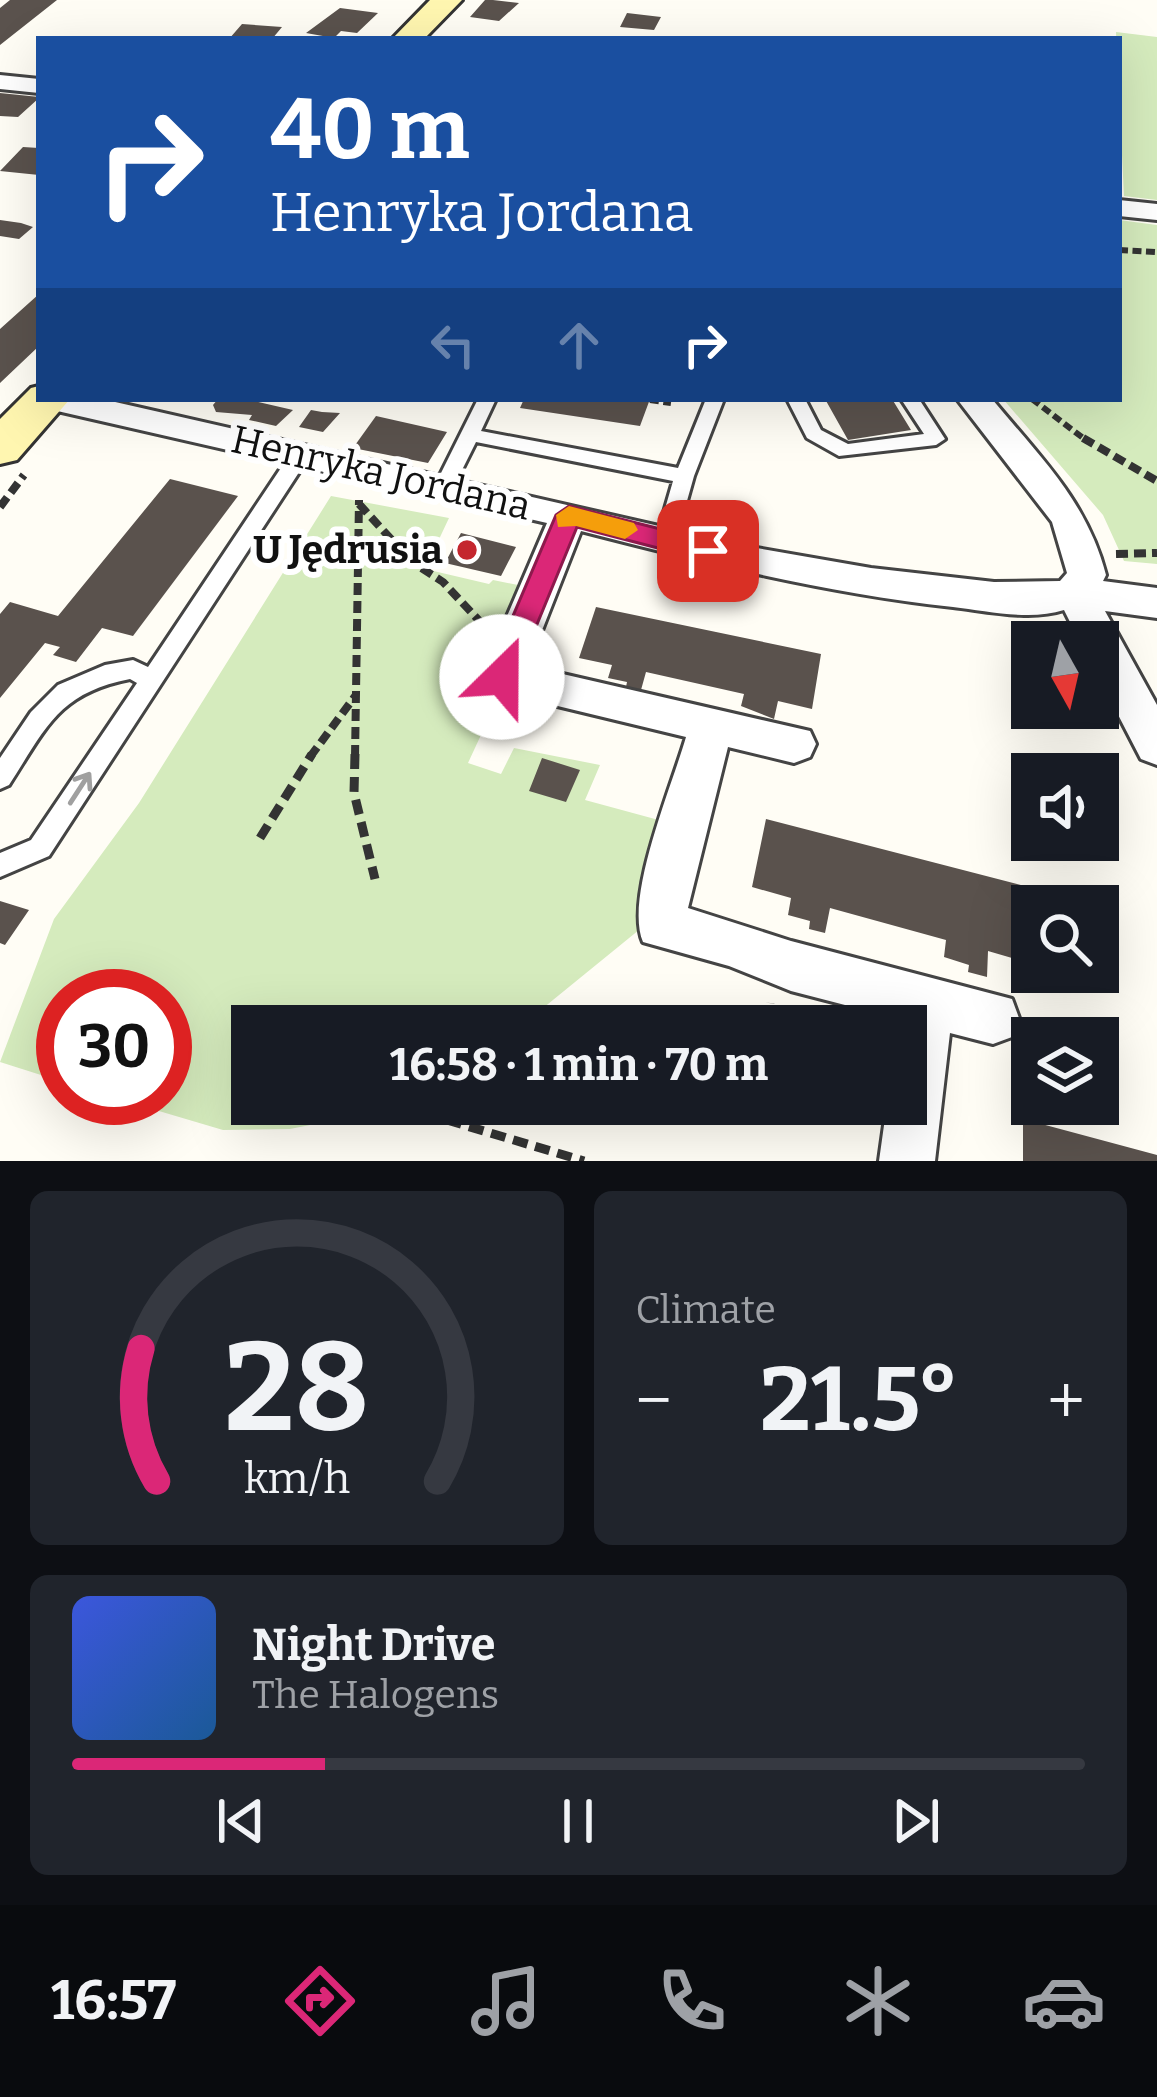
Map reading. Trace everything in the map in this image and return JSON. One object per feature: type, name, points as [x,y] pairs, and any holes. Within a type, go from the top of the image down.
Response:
[{"type":"street","points":[[410,36],[447,0]]},
{"type":"street","points":[[0,82],[36,86]]},
{"type":"street","points":[[1122,208],[1157,212]]},
{"type":"street","points":[[0,448],[47,402]]},
{"type":"street","name":"Henryka Jordana","points":[[63,402],[569,515],[751,561],[871,583],[1012,598],[1054,598],[1074,592],[1157,602]]},
{"type":"street","points":[[976,402],[1077,534],[1087,575],[1074,592],[1157,746]]},
{"type":"street","name":"Henryka Jordana","points":[[514,646],[569,515]]},
{"type":"street","points":[[514,646],[502,677],[794,744]]},
{"type":"street","points":[[711,728],[669,877],[661,925],[993,1018]]},
{"type":"street","points":[[907,1161],[927,1003]]},
{"type":"lane","points":[[443,489],[486,402]]},
{"type":"lane","points":[[666,540],[684,476],[714,402]]},
{"type":"lane","points":[[798,402],[814,434],[846,452],[936,439],[912,402]]},
{"type":"lane","points":[[470,434],[684,476]]},
{"type":"lane","points":[[0,865],[40,848],[300,455]]},
{"type":"lane","points":[[0,778],[53,702],[74,682],[133,669],[151,680]]},
{"type":"path","points":[[1122,250],[1157,252]]},
{"type":"path","points":[[664,402],[671,403]]},
{"type":"path","points":[[1036,402],[1098,449],[1157,481]]},
{"type":"path","points":[[360,486],[354,793],[375,879]]},
{"type":"path","points":[[358,502],[412,562],[443,582],[488,630],[514,646]]},
{"type":"path","points":[[1108,554],[1157,553]]},
{"type":"path","points":[[260,838],[321,740],[356,694]]},
{"type":"path","points":[[464,1125],[584,1161]]},
{"type":"green space","points":[[1116,32],[1157,37],[1157,200],[1124,196],[1122,36]]},
{"type":"green space","points":[[1122,220],[1157,225],[1157,564],[1124,561],[1103,515],[1006,402],[1122,402]]},
{"type":"green space","points":[[331,496],[449,518],[425,569],[489,584],[493,580],[533,588],[508,662],[474,655],[460,702],[493,709],[468,763],[501,774],[514,748],[600,765],[585,800],[666,822],[650,921],[547,1005],[231,1005],[231,1125],[310,1125],[223,1130],[192,1121],[192,969],[36,969],[36,1073],[0,1062],[54,919],[139,803]]},
{"type":"building","points":[[10,0],[57,0],[0,45],[0,8]]},
{"type":"building","points":[[485,0],[519,3],[499,21],[470,17]]},
{"type":"building","points":[[340,8],[378,13],[357,33],[306,33]]},
{"type":"building","points":[[627,13],[661,17],[654,30],[620,27]]},
{"type":"building","points":[[242,24],[282,27],[274,36],[232,36]]},
{"type":"building","points":[[0,93],[36,97],[18,117],[0,116]]},
{"type":"building","points":[[23,147],[36,148],[36,175],[0,171]]},
{"type":"building","points":[[0,220],[33,227],[19,239],[0,236]]},
{"type":"building","points":[[36,297],[36,349],[0,383],[0,329]]},
{"type":"building","points":[[258,402],[293,410],[276,426],[249,420],[252,415],[216,412],[213,405]]},
{"type":"building","points":[[523,402],[649,402],[640,426],[520,408]]},
{"type":"building","points":[[827,402],[894,402],[911,430],[848,440]]},
{"type":"building","points":[[311,410],[340,413],[323,432],[299,427]]},
{"type":"building","points":[[376,416],[447,432],[428,463],[353,448]]},
{"type":"building","points":[[170,479],[238,496],[133,636],[102,628],[76,662],[53,655],[60,647],[45,643],[0,698],[0,614],[10,602],[58,616]]},
{"type":"building","points":[[461,533],[516,547],[501,576],[445,563]]},
{"type":"building","points":[[596,607],[821,654],[812,709],[778,701],[774,719],[741,706],[744,694],[646,672],[641,690],[626,687],[627,682],[608,678],[612,665],[579,658]]},
{"type":"building","points":[[542,758],[580,770],[566,802],[529,791]]},
{"type":"building","points":[[766,819],[1021,885],[1011,885],[1011,958],[988,951],[987,977],[944,957],[946,940],[830,908],[825,933],[809,929],[810,921],[788,915],[791,898],[752,887]]},
{"type":"building","points":[[0,901],[29,910],[5,945],[0,943]]},
{"type":"building","points":[[1023,1125],[1045,1125],[1157,1155],[1157,1161],[1023,1161]]},
{"type":"slow traffic","points":[[567,520],[569,515],[625,530]]},
{"type":"place","name":"U Jędrusia","points":[[467,550]]},
{"type":"route","points":[[502,677],[569,515],[708,551]]}]
